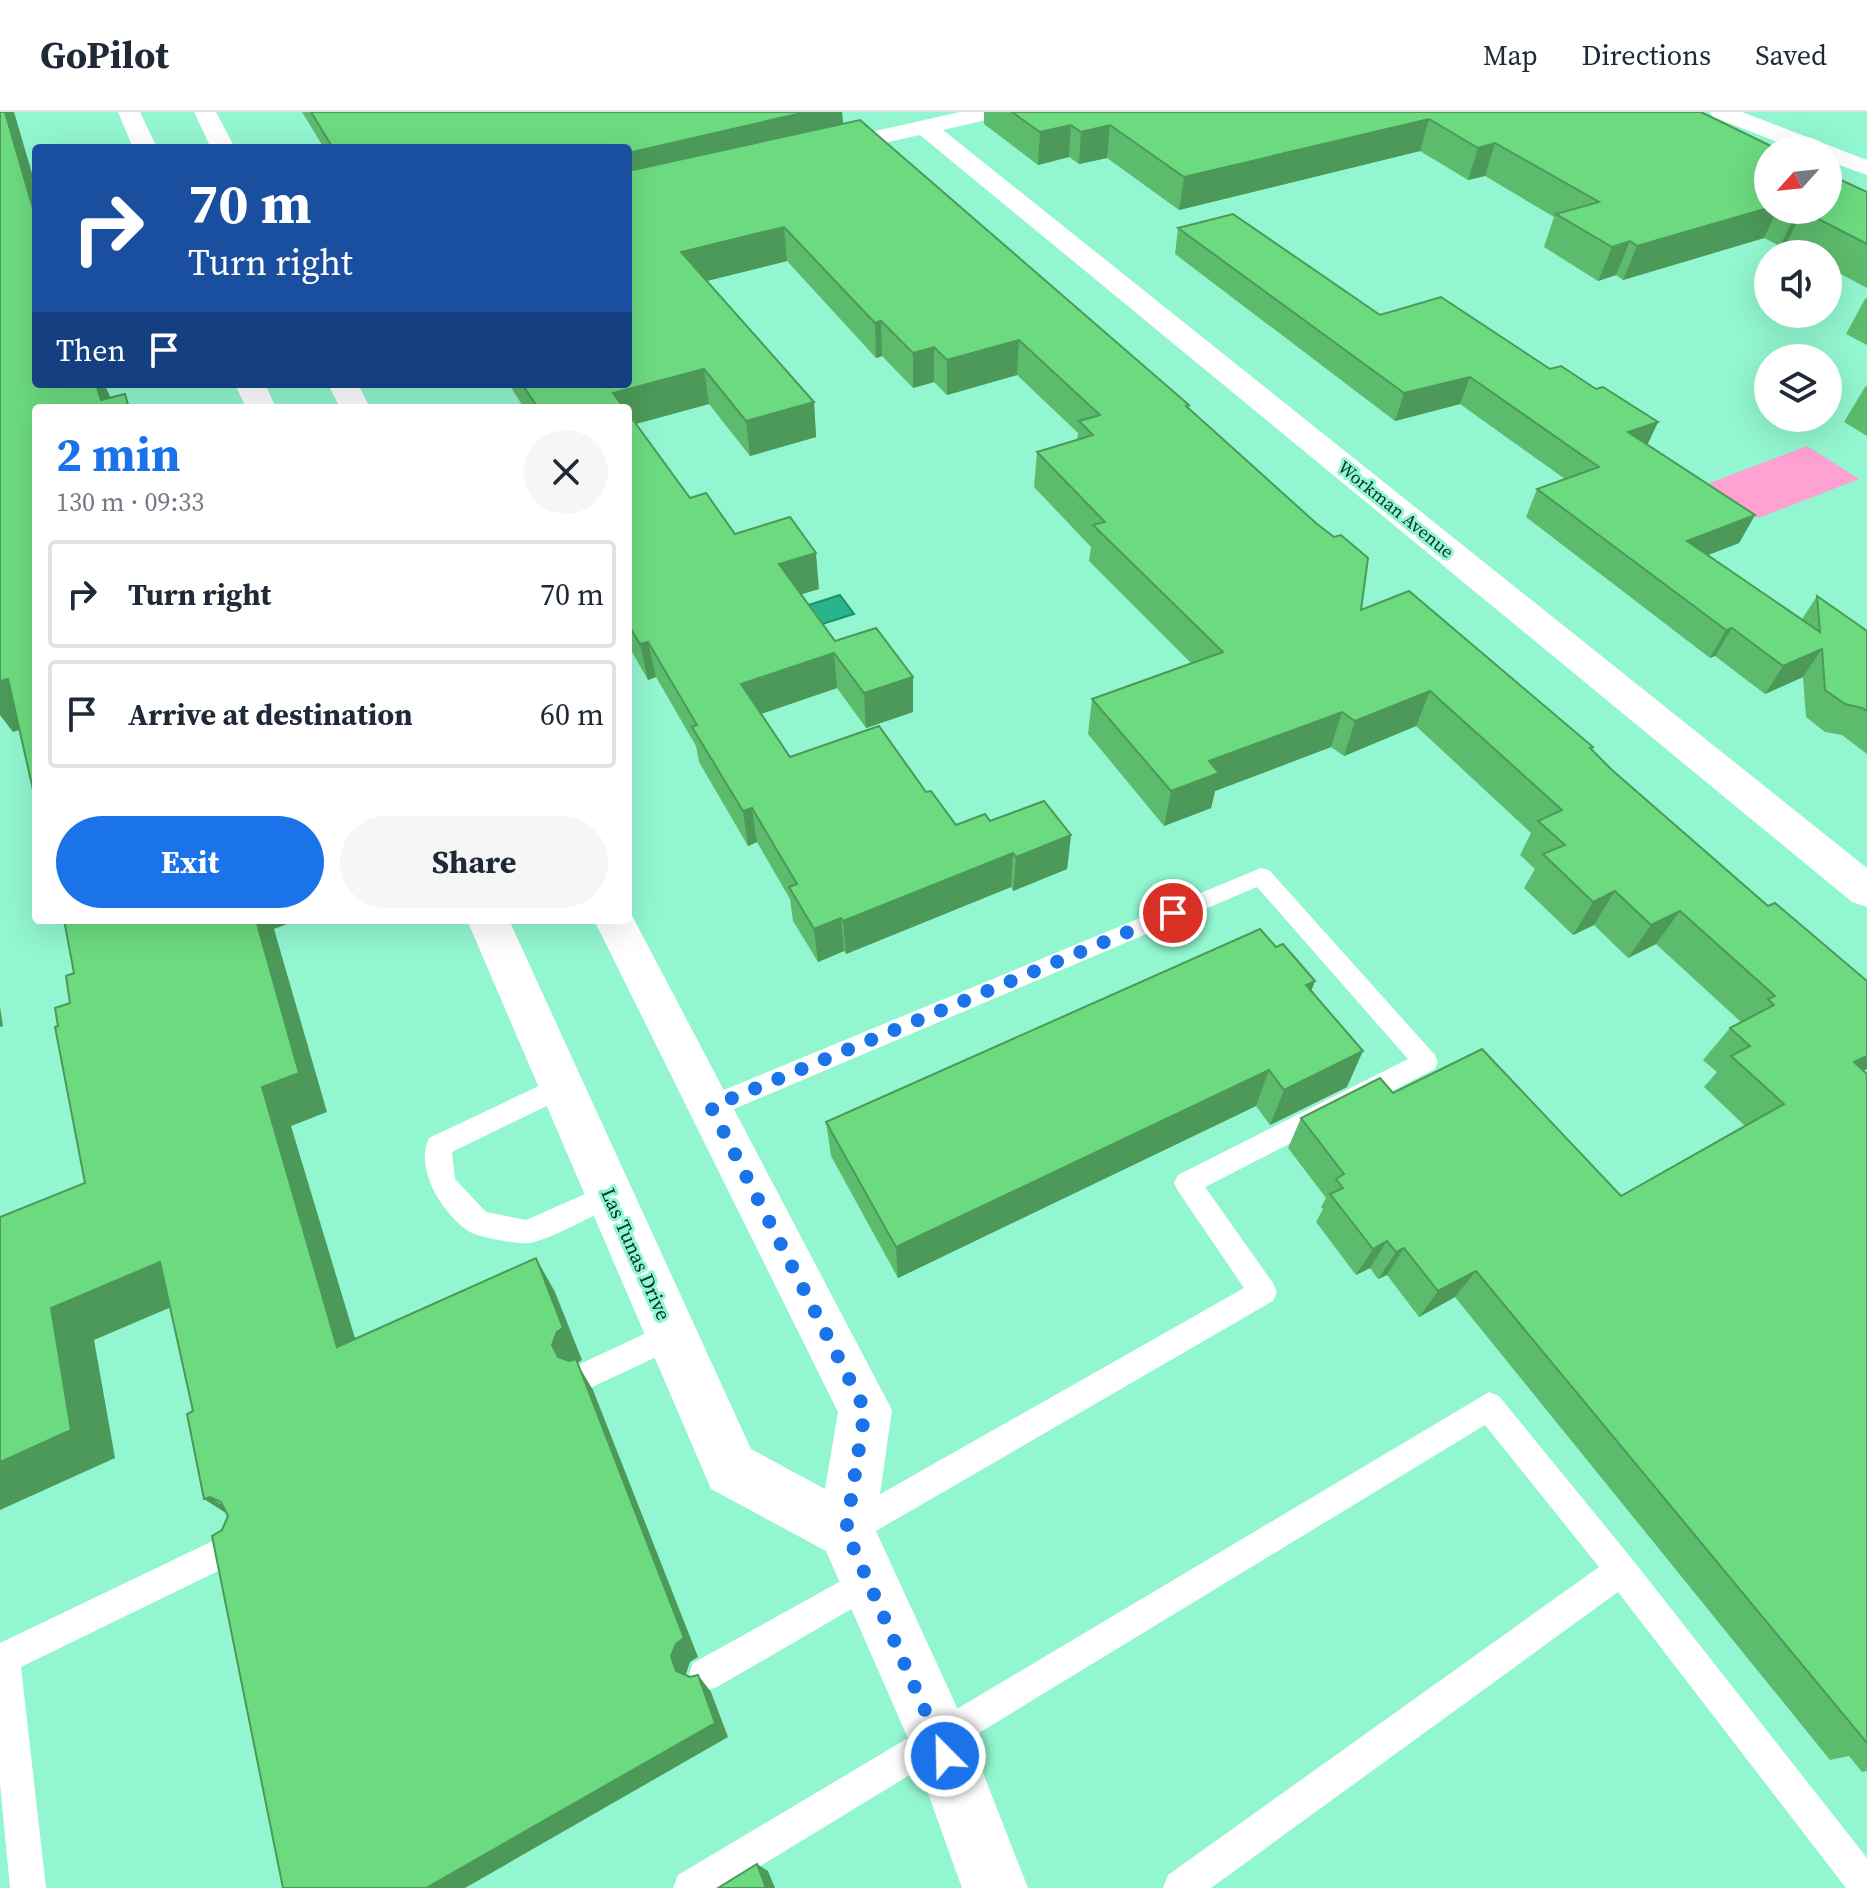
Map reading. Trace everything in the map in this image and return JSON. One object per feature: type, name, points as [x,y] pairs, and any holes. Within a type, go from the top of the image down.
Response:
[{"type":"street","points":[[129,112],[143,144]]},
{"type":"street","points":[[205,112],[221,144]]},
{"type":"street","points":[[791,157],[991,112]]},
{"type":"street","points":[[1721,112],[1783,136]]},
{"type":"street","name":"Workman Avenue","points":[[925,127],[1867,891]]},
{"type":"street","points":[[1842,158],[1867,168]]},
{"type":"street","name":"Las Tunas Drive","points":[[490,924],[731,1469],[857,1557]]},
{"type":"street","points":[[617,924],[865,1410],[857,1557],[938,1736],[995,1888]]},
{"type":"lane","points":[[705,1675],[857,1557],[1263,1292],[1187,1183],[1426,1062],[1261,876],[711,1107]]},
{"type":"lane","points":[[562,1086],[438,1146],[442,1184],[479,1223],[527,1232],[610,1195]]},
{"type":"lane","points":[[588,1375],[672,1335]]},
{"type":"lane","points":[[691,1888],[938,1736],[1489,1406],[1621,1570],[1867,1887]]},
{"type":"lane","points":[[28,1888],[4,1658],[247,1541]]},
{"type":"lane","points":[[1181,1888],[1621,1570]]},
{"type":"shaded area","points":[[1807,446],[1859,479],[1759,518],[1707,484]]},
{"type":"shaded area","points":[[840,595],[854,614],[784,636],[771,617]]},
{"type":"building","points":[[0,112],[5,112],[32,205],[32,388],[97,388],[101,400],[125,394],[128,404],[32,404],[32,785],[8,679],[0,681]]},
{"type":"building","points":[[311,112],[806,112],[632,152],[632,144],[331,144]]},
{"type":"building","points":[[1012,112],[1701,112],[1754,138],[1754,212],[1637,246],[1630,241],[1612,247],[1556,214],[1599,202],[1495,143],[1478,148],[1429,119],[1184,177],[1110,125],[1081,132],[1071,125],[1040,132]]},
{"type":"building","points":[[860,120],[1189,405],[1186,406],[1317,524],[1334,537],[1341,535],[1368,558],[1361,610],[1409,591],[1593,747],[1590,748],[1612,770],[1768,906],[1775,903],[1867,981],[1867,1056],[1854,1062],[1867,1074],[1867,1743],[1476,1271],[1438,1291],[1404,1248],[1396,1252],[1387,1241],[1373,1249],[1330,1194],[1343,1188],[1336,1179],[1344,1174],[1301,1118],[1380,1078],[1393,1093],[1482,1049],[1621,1196],[1784,1104],[1731,1056],[1750,1046],[1730,1028],[1774,1005],[1768,999],[1775,996],[1680,911],[1651,925],[1615,891],[1593,902],[1543,854],[1565,845],[1538,821],[1562,810],[1430,691],[1355,721],[1342,712],[1209,761],[1219,773],[1171,791],[1092,699],[1223,652],[1093,525],[1105,522],[1037,452],[1093,435],[1079,421],[1100,415],[1019,340],[947,360],[934,347],[913,353],[881,321],[875,323],[784,227],[681,252],[814,402],[746,421],[704,369],[632,388],[632,170]]},
{"type":"building","points":[[1842,180],[1867,192],[1867,244],[1828,224],[1842,224]]},
{"type":"building","points":[[1233,214],[1380,315],[1441,297],[1550,369],[1561,366],[1596,389],[1603,387],[1658,422],[1628,432],[1755,515],[1687,541],[1820,632],[1817,596],[1867,631],[1867,711],[1845,704],[1825,690],[1822,649],[1783,666],[1732,628],[1726,630],[1537,489],[1599,467],[1470,377],[1404,393],[1178,228]]},
{"type":"building","points":[[525,388],[632,388],[613,393],[621,404],[535,404]]},
{"type":"building","points":[[632,418],[690,498],[706,493],[735,534],[790,517],[816,553],[779,564],[835,641],[876,628],[913,677],[864,693],[834,653],[741,684],[790,757],[879,726],[926,792],[931,791],[956,825],[985,814],[990,821],[1044,801],[1071,835],[1016,857],[1013,853],[843,921],[841,918],[814,929],[789,887],[797,884],[752,808],[743,811],[692,727],[697,725],[648,642],[640,644],[632,631]]},
{"type":"building","points":[[65,924],[257,924],[299,1073],[262,1087],[337,1347],[536,1258],[563,1328],[557,1332],[552,1345],[558,1357],[569,1361],[576,1359],[684,1638],[676,1644],[671,1656],[676,1671],[690,1677],[698,1675],[715,1723],[426,1888],[283,1888],[212,1536],[222,1530],[228,1516],[221,1502],[210,1497],[204,1499],[187,1414],[193,1411],[160,1262],[51,1308],[71,1430],[0,1462],[0,1217],[85,1183],[55,1027],[58,1026],[55,1008],[70,1003],[66,976],[74,973]]},
{"type":"building","points":[[1260,929],[1276,947],[1283,944],[1315,981],[1306,985],[1363,1051],[1284,1090],[1269,1070],[896,1247],[826,1122]]},
{"type":"building","points":[[757,1864],[766,1888],[718,1888]]},
{"type":"route","points":[[945,1756],[846,1531],[865,1410],[711,1107],[1173,913]]}]
